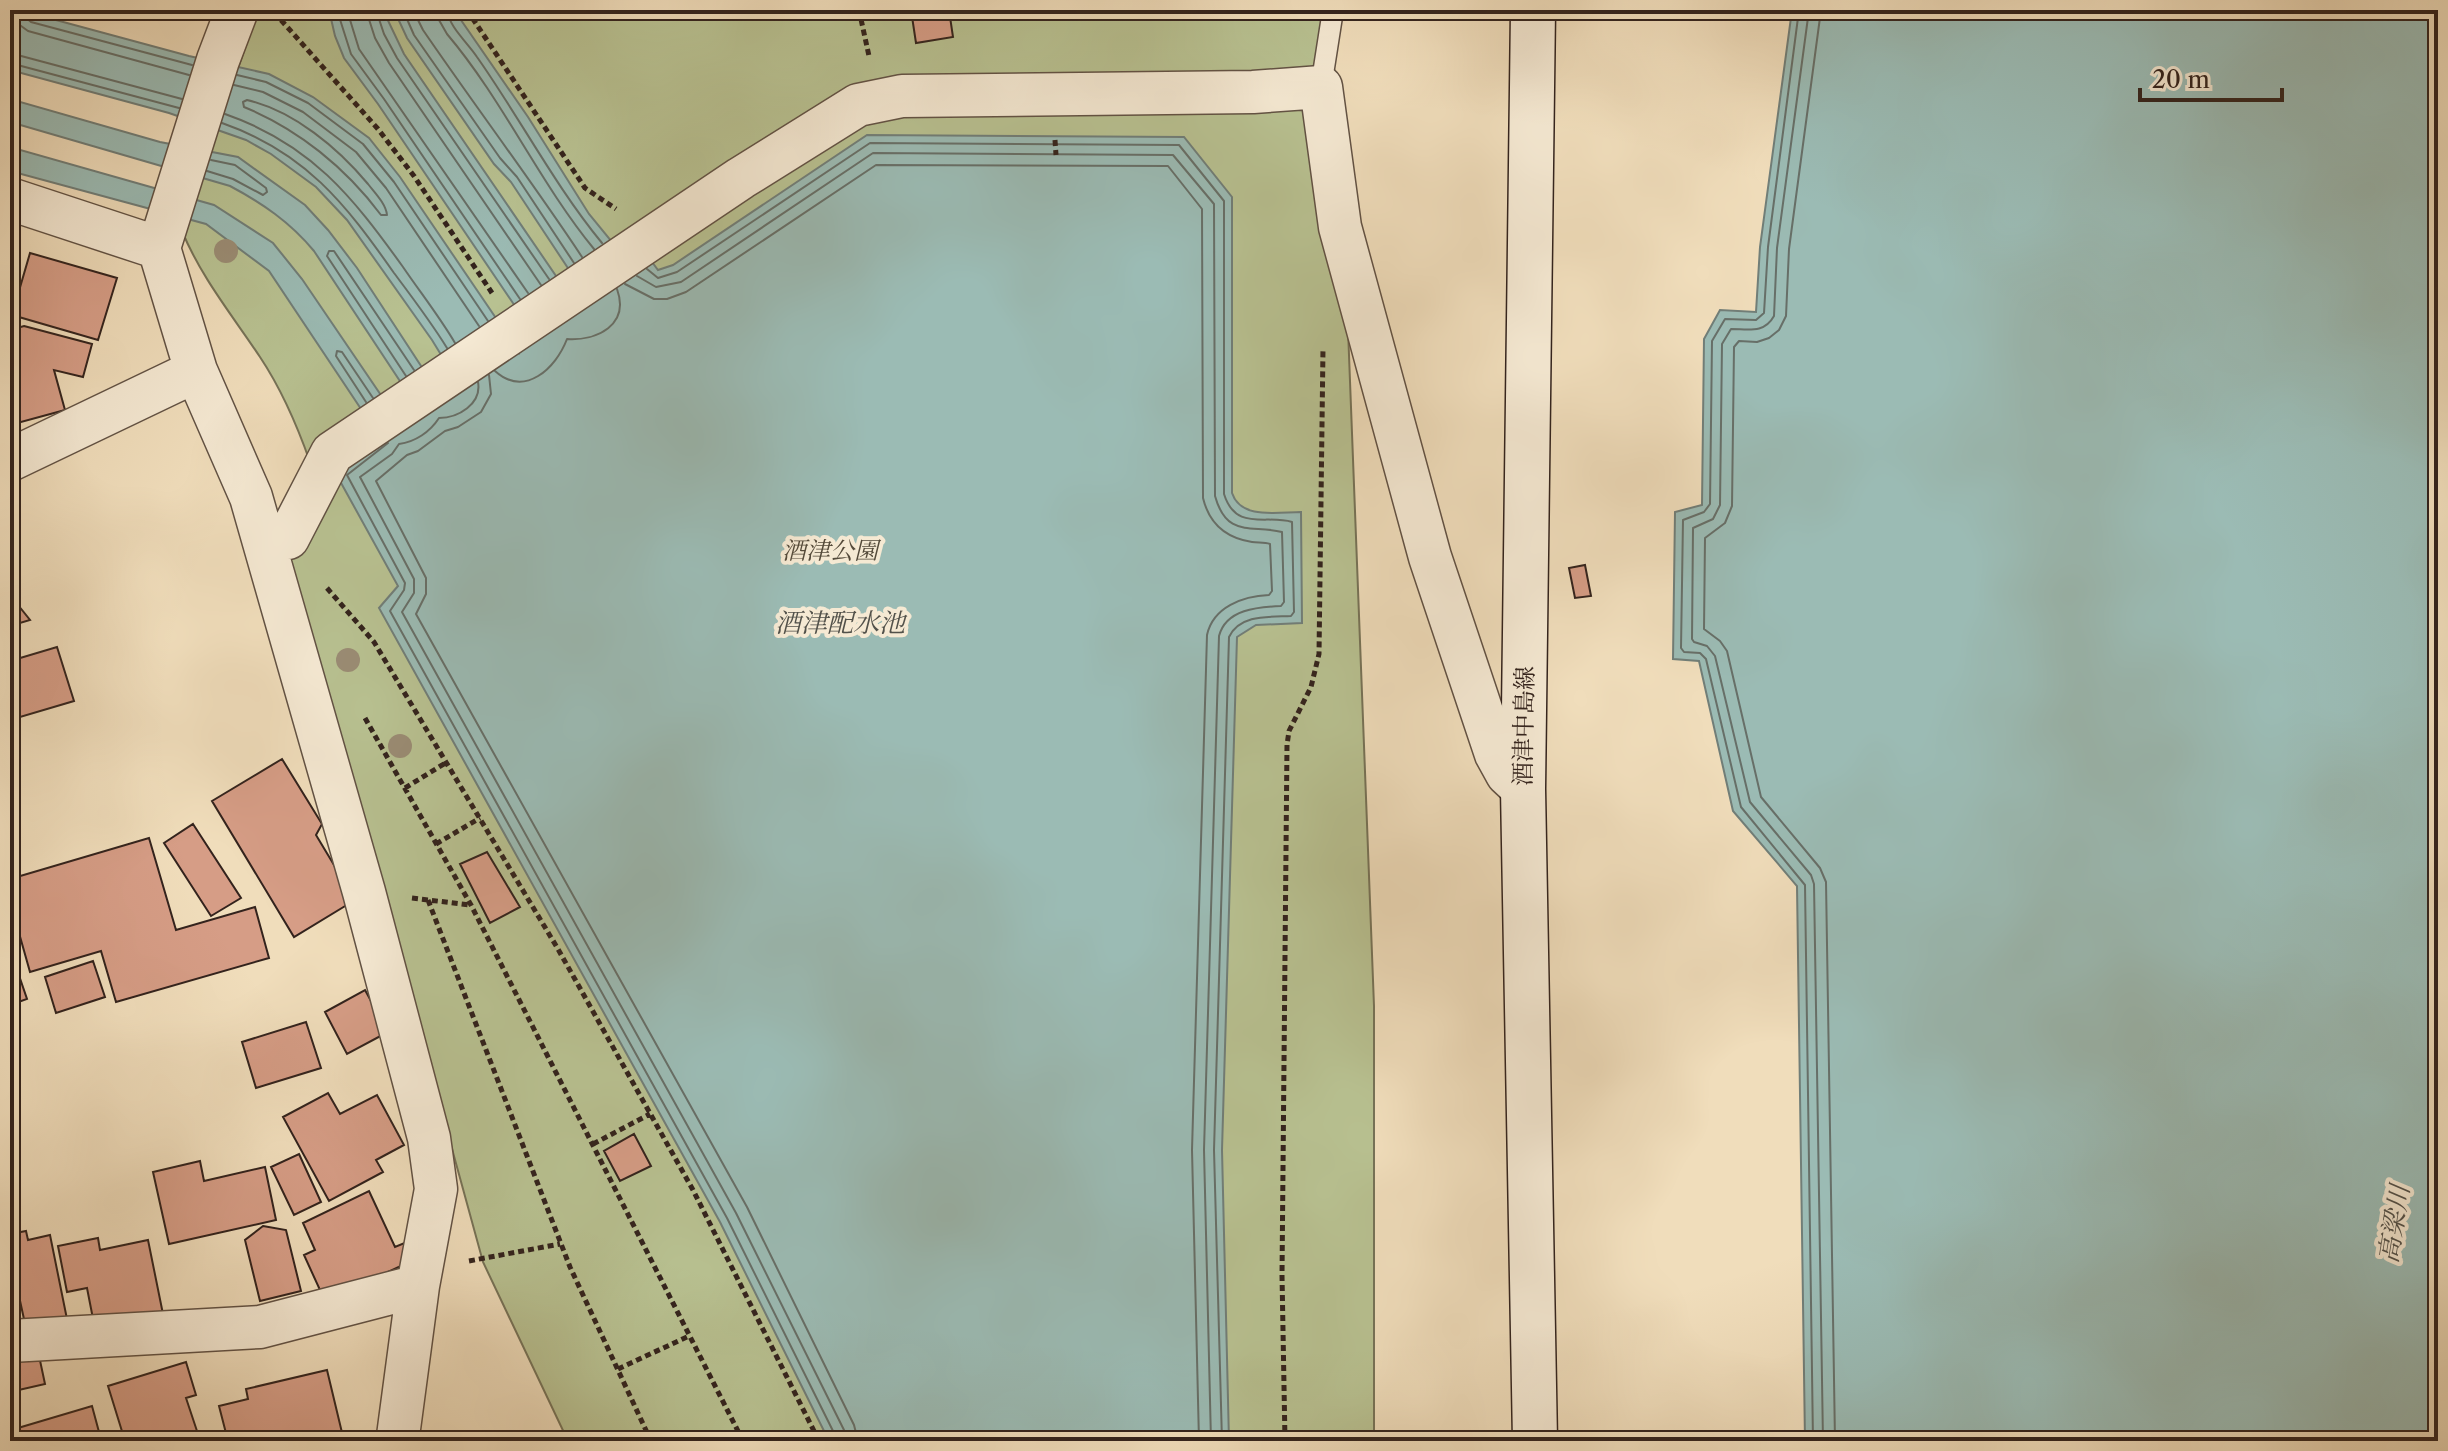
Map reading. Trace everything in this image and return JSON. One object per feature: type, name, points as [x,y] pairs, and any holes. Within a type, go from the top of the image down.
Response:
[{"type":"main road","name":"酒津中島線","points":[[1533,10],[1523,789],[1535,1441]]},
{"type":"street","points":[[255,11],[218,60],[162,236],[196,371],[251,497],[364,892],[429,1138],[436,1189],[420,1278],[398,1436],[400,1441]]},
{"type":"street","points":[[288,538],[332,453],[741,178],[858,105],[902,96],[1253,92],[1321,87],[1340,227],[1430,557],[1496,754],[1507,774],[1523,789]]},
{"type":"street","points":[[10,199],[162,236]]},
{"type":"street","points":[[10,460],[196,371]]},
{"type":"street","points":[[10,1341],[260,1327],[420,1278]]},
{"type":"lane","points":[[1321,87],[1333,10]]},
{"type":"path","points":[[467,10],[585,188],[656,237]]},
{"type":"path","points":[[255,11],[378,129],[414,176],[499,305]]},
{"type":"path","points":[[1285,1441],[1282,1275],[1287,745],[1289,731],[1311,687],[1319,654],[1323,343]]},
{"type":"path","points":[[288,538],[374,642],[480,818],[693,1190],[819,1441]]},
{"type":"path","points":[[362,714],[471,905],[743,1441]]},
{"type":"path","points":[[405,788],[447,762]]},
{"type":"path","points":[[436,844],[480,818]]},
{"type":"path","points":[[364,892],[471,905]]},
{"type":"path","points":[[428,900],[560,1244],[651,1441]]},
{"type":"path","points":[[593,1144],[650,1114]]},
{"type":"path","points":[[420,1278],[560,1244]]},
{"type":"path","points":[[618,1369],[689,1335]]},
{"type":"green space","name":"酒津公園","points":[[258,10],[1325,10],[1347,303],[1374,1006],[1374,1441],[568,1441],[483,1262],[400,959],[279,541],[310,462],[275,382],[208,280],[182,231]]},
{"type":"water","name":"酒津配水池","points":[[10,10],[269,74],[313,97],[369,138],[400,177],[519,352],[519,312],[344,58],[329,10],[383,10],[404,54],[580,311],[591,303],[511,182],[494,164],[407,38],[394,10],[454,10],[528,117],[589,214],[616,247],[652,262],[658,270],[673,265],[867,135],[1184,137],[1232,197],[1232,493],[1237,502],[1252,511],[1301,512],[1302,623],[1256,625],[1237,637],[1222,1150],[1229,1441],[829,1441],[720,1222],[379,608],[398,586],[335,472],[381,439],[269,271],[206,224],[10,171],[10,147],[214,205],[273,243],[302,279],[402,426],[421,413],[314,251],[275,214],[230,186],[10,122],[10,99],[160,142],[238,157],[305,205],[328,230],[357,268],[444,401],[462,389],[432,340],[347,220],[316,187],[246,140],[169,113],[10,70]]},
{"type":"water","name":"高梁川","points":[[1792,10],[2438,10],[2438,1441],[1805,1441],[1797,886],[1733,811],[1699,661],[1673,659],[1675,512],[1702,505],[1704,339],[1720,310],[1756,312],[1760,247]]},
{"type":"building","points":[[911,10],[949,10],[953,37],[916,43]]},
{"type":"building","points":[[10,225],[20,273],[10,303]]},
{"type":"building","points":[[30,253],[117,278],[98,340],[12,315]]},
{"type":"building","points":[[24,326],[92,344],[83,377],[54,370],[65,410],[10,425],[10,330]]},
{"type":"building","points":[[1585,565],[1591,596],[1575,598],[1569,568]]},
{"type":"building","points":[[10,595],[30,620],[10,626]]},
{"type":"building","points":[[57,647],[74,701],[10,720],[10,661]]},
{"type":"building","points":[[282,759],[322,824],[316,835],[355,900],[294,937],[212,801]]},
{"type":"building","points":[[193,824],[241,898],[211,916],[164,843]]},
{"type":"building","points":[[149,838],[176,930],[255,907],[269,958],[116,1002],[101,951],[30,972],[10,901],[10,879]]},
{"type":"building","points":[[487,852],[520,907],[490,923],[460,864]]},
{"type":"building","points":[[10,949],[27,999],[10,1005]]},
{"type":"building","points":[[93,961],[105,997],[56,1013],[45,977]]},
{"type":"building","points":[[365,990],[388,1032],[347,1054],[325,1012]]},
{"type":"building","points":[[306,1022],[321,1068],[256,1088],[242,1042]]},
{"type":"building","points":[[328,1093],[340,1114],[377,1095],[404,1145],[376,1160],[383,1172],[329,1201],[283,1117]]},
{"type":"building","points":[[634,1134],[651,1166],[620,1181],[604,1151]]},
{"type":"building","points":[[299,1154],[321,1202],[294,1215],[271,1167]]},
{"type":"building","points":[[200,1161],[204,1181],[265,1167],[276,1220],[169,1244],[153,1172]]},
{"type":"building","points":[[369,1191],[395,1247],[407,1242],[416,1259],[325,1301],[304,1255],[315,1250],[303,1223]]},
{"type":"building","points":[[263,1226],[286,1230],[301,1291],[260,1301],[245,1240]]},
{"type":"building","points":[[26,1231],[28,1240],[50,1235],[68,1324],[27,1333],[19,1296],[10,1297],[10,1234]]},
{"type":"building","points":[[98,1238],[100,1250],[148,1240],[164,1319],[96,1334],[87,1288],[67,1292],[58,1246]]},
{"type":"building","points":[[38,1351],[45,1384],[10,1392],[10,1357]]},
{"type":"building","points":[[186,1362],[196,1395],[186,1398],[197,1431],[166,1441],[125,1441],[108,1386]]},
{"type":"building","points":[[327,1370],[344,1441],[228,1441],[219,1406],[248,1399],[246,1389]]},
{"type":"building","points":[[92,1406],[99,1432],[88,1434],[90,1441],[21,1441],[18,1428]]}]
